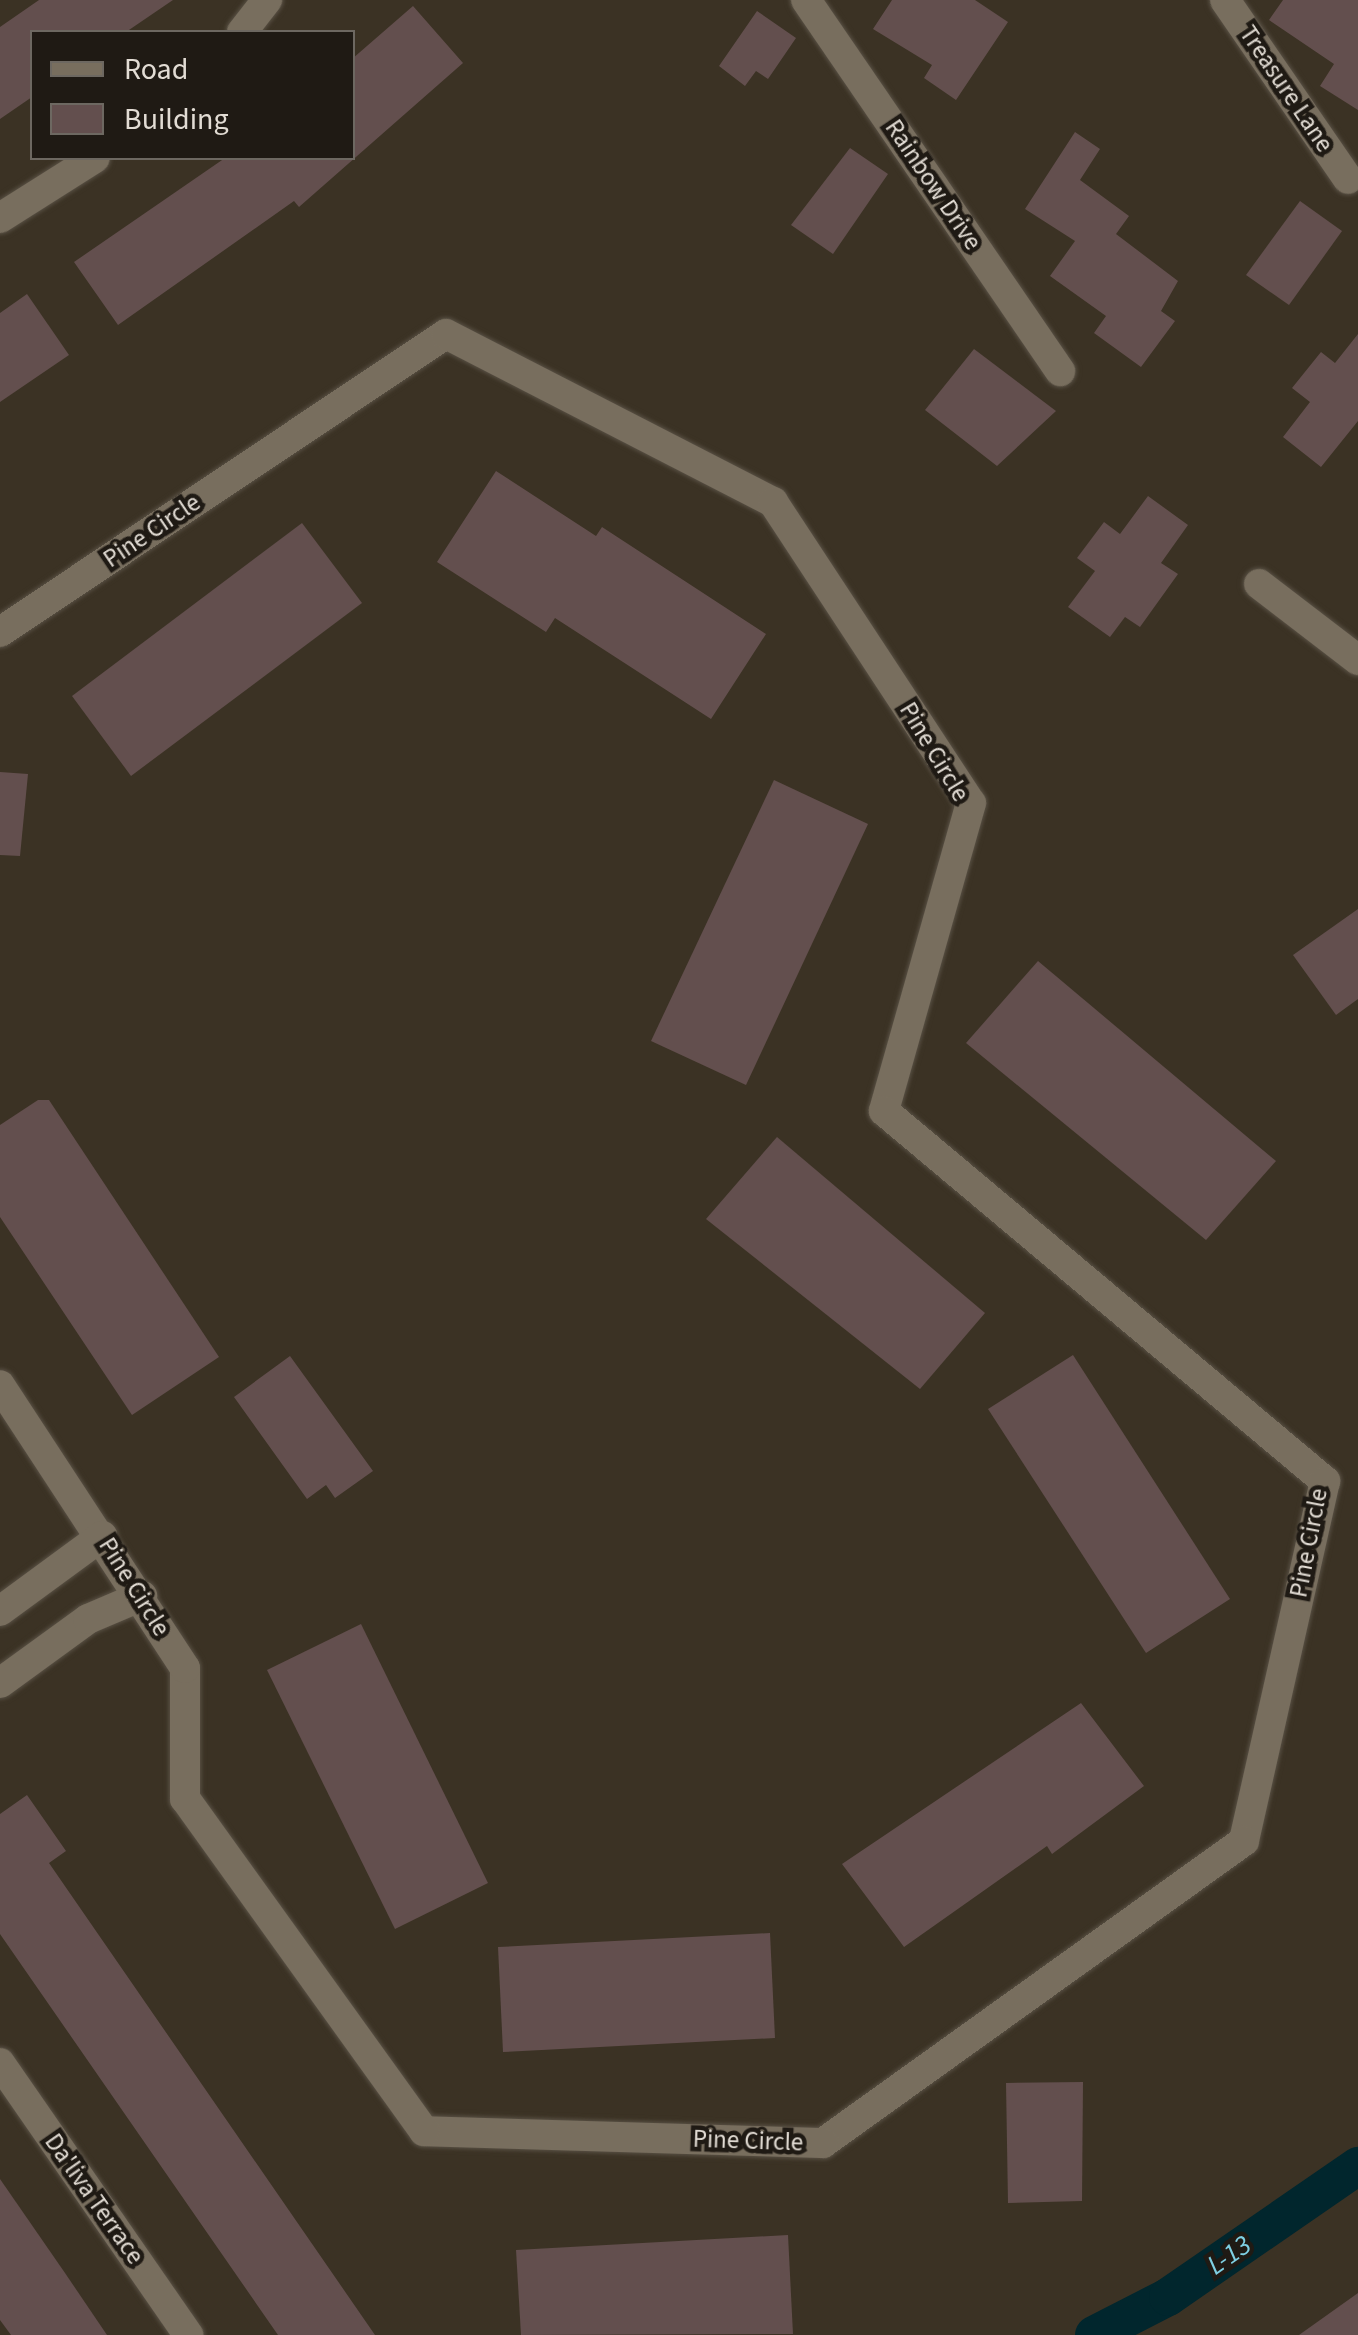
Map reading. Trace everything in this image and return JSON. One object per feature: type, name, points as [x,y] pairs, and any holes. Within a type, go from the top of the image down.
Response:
[{"type":"street","points":[[244,30],[266,0]]},
{"type":"street","name":"Rainbow Drive","points":[[806,0],[1060,370]]},
{"type":"street","name":"Treasure Lane","points":[[1225,0],[1348,179]]},
{"type":"street","points":[[0,218],[93,160]]},
{"type":"street","name":"Pine Circle","points":[[0,632],[446,334],[773,502],[971,803],[884,1111],[1325,1482],[1244,1840],[823,2143],[424,2132],[184,1799],[185,1668],[142,1596],[0,1385]]},
{"type":"street","points":[[1259,584],[1358,660]]},
{"type":"street","points":[[0,1611],[102,1536]]},
{"type":"street","points":[[0,1682],[88,1619],[142,1596]]},
{"type":"street","name":"Da'liva Terrace","points":[[0,2063],[188,2335]]},
{"type":"building","points":[[39,0],[173,0],[129,30],[30,30],[30,98],[0,119],[0,27]]},
{"type":"building","points":[[892,0],[975,0],[1008,22],[956,100],[924,78],[932,65],[873,29]]},
{"type":"building","points":[[1283,0],[1358,0],[1358,110],[1320,86],[1334,64],[1269,20]]},
{"type":"building","points":[[413,6],[463,63],[355,158],[355,56]]},
{"type":"building","points":[[757,11],[796,38],[768,79],[756,71],[745,86],[719,66]]},
{"type":"building","points":[[1075,132],[1100,149],[1080,180],[1129,216],[1116,234],[1178,281],[1161,311],[1175,321],[1141,367],[1094,333],[1106,316],[1050,276],[1075,241],[1025,209]]},
{"type":"building","points":[[850,148],[888,174],[833,254],[791,225]]},
{"type":"building","points":[[222,160],[353,160],[299,207],[294,201],[118,325],[74,262]]},
{"type":"building","points":[[1300,201],[1342,231],[1289,305],[1246,275]]},
{"type":"building","points":[[27,294],[69,355],[0,402],[0,313]]},
{"type":"building","points":[[1358,334],[1358,421],[1321,467],[1283,437],[1310,402],[1292,388],[1321,352],[1335,363]]},
{"type":"building","points":[[974,349],[1056,411],[997,466],[925,410]]},
{"type":"building","points":[[496,471],[596,536],[602,527],[766,634],[711,719],[555,618],[546,632],[437,562]]},
{"type":"building","points":[[1148,496],[1188,525],[1161,563],[1178,574],[1140,627],[1125,617],[1110,637],[1068,607],[1095,571],[1077,558],[1104,522],[1120,534]]},
{"type":"building","points":[[302,523],[362,603],[131,776],[72,696]]},
{"type":"building","points":[[0,772],[28,774],[20,856],[0,855]]},
{"type":"building","points":[[774,780],[868,824],[746,1085],[651,1041]]},
{"type":"building","points":[[1358,909],[1358,999],[1336,1015],[1293,955]]},
{"type":"building","points":[[1038,961],[1276,1161],[1206,1240],[966,1043]]},
{"type":"building","points":[[38,1100],[49,1100],[219,1357],[132,1415],[0,1217],[0,1125]]},
{"type":"building","points":[[777,1137],[985,1313],[920,1389],[706,1219]]},
{"type":"building","points":[[1073,1355],[1230,1599],[1146,1653],[988,1409]]},
{"type":"building","points":[[290,1356],[373,1471],[335,1498],[326,1485],[307,1499],[234,1397]]},
{"type":"building","points":[[361,1624],[488,1883],[395,1929],[267,1670]]},
{"type":"building","points":[[1081,1703],[1144,1786],[1052,1854],[1047,1846],[904,1947],[842,1864]]},
{"type":"building","points":[[27,1795],[66,1851],[49,1863],[375,2335],[278,2335],[0,1934],[0,1814]]},
{"type":"building","points":[[770,1933],[775,2038],[503,2052],[498,1947]]},
{"type":"building","points":[[1083,2082],[1082,2201],[1008,2203],[1006,2083]]},
{"type":"building","points":[[0,2179],[107,2335],[11,2335],[0,2320]]},
{"type":"building","points":[[788,2235],[793,2334],[521,2335],[516,2250]]},
{"type":"building","points":[[1358,2293],[1358,2335],[1299,2335]]},
{"type":"waterway","name":"L-13","points":[[1094,2335],[1168,2297],[1358,2166]]}]
